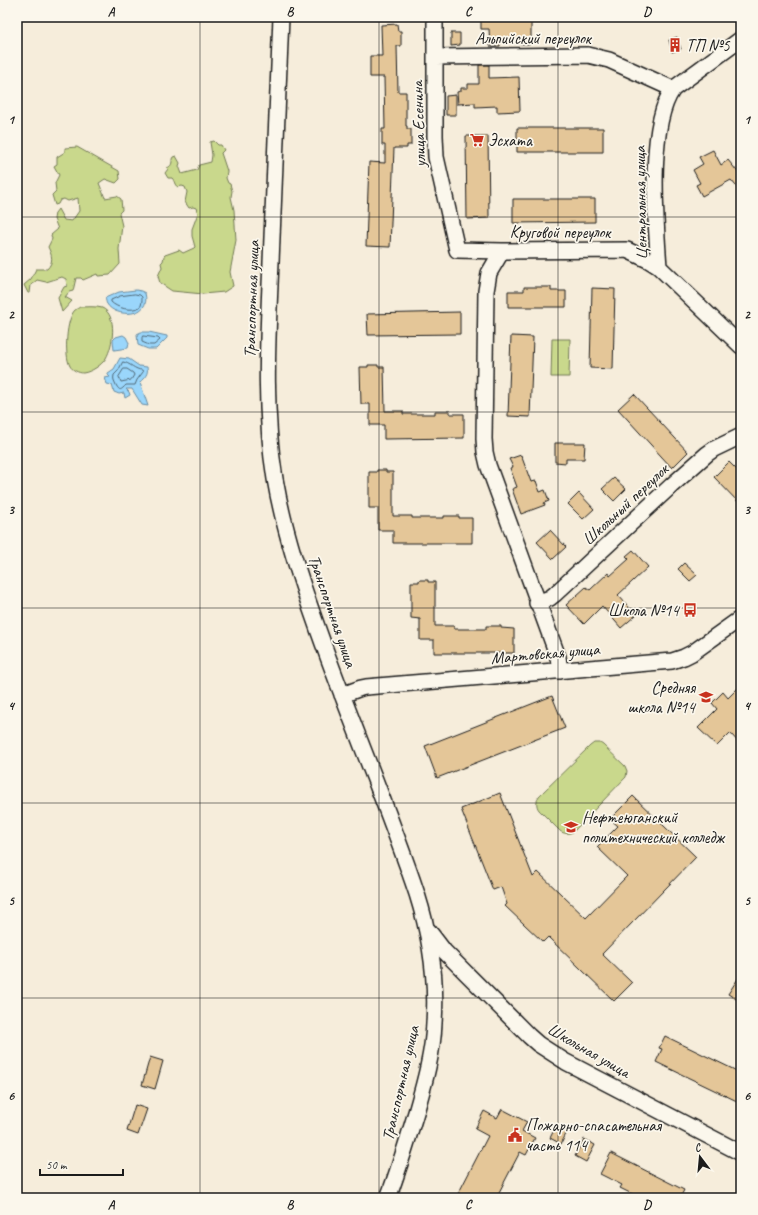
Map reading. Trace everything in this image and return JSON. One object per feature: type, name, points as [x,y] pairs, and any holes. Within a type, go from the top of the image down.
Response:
[{"type":"street","name":"Транспортная улица","points":[[281,17],[268,326],[267,392],[270,445],[275,480],[290,545],[318,629],[410,871],[422,908],[434,983],[434,1022],[431,1052],[410,1133],[388,1198]]},
{"type":"street","name":"улица Есенина","points":[[435,17],[436,157],[457,250]]},
{"type":"street","name":"Центральная улица","points":[[741,39],[673,89],[668,96],[664,106],[658,138],[655,166],[659,267],[741,346]]},
{"type":"street","name":"Альпийский переулок","points":[[435,57],[588,55],[609,60],[673,89]]},
{"type":"street","points":[[627,250],[644,244],[654,236],[657,230]]},
{"type":"street","name":"Круговой переулок","points":[[457,250],[627,250],[659,267]]},
{"type":"street","points":[[502,251],[489,272],[487,280],[485,452],[488,465],[537,603],[558,657],[560,670]]},
{"type":"street","name":"Школьный переулок","points":[[537,603],[556,594],[707,454],[741,436]]},
{"type":"street","name":"Мартовская улица","points":[[342,695],[366,687],[678,659],[699,649],[741,618]]},
{"type":"street","name":"Школьная улица","points":[[426,928],[458,966],[529,1036],[550,1053],[741,1153]]},
{"type":"street","points":[[434,983],[437,973],[442,968],[451,965],[458,966]]},
{"type":"green space","points":[[214,141],[218,145],[221,145],[224,150],[221,153],[227,171],[226,178],[232,191],[231,197],[234,210],[236,240],[230,272],[233,286],[224,292],[203,294],[172,291],[160,283],[158,276],[162,267],[161,263],[165,255],[179,250],[183,253],[195,247],[192,229],[198,213],[196,208],[189,208],[185,202],[187,192],[185,187],[178,187],[174,180],[172,178],[168,178],[165,173],[171,164],[173,157],[176,156],[180,163],[179,166],[182,174],[197,170],[199,165],[211,162],[212,155],[210,142]]},
{"type":"green space","points":[[77,147],[119,171],[120,179],[116,183],[105,179],[99,183],[105,198],[117,196],[121,199],[122,210],[119,213],[122,226],[119,249],[120,264],[110,275],[98,276],[97,274],[83,280],[81,278],[76,278],[73,291],[69,292],[65,297],[72,301],[62,312],[58,298],[64,287],[67,286],[66,279],[62,277],[46,282],[37,280],[31,285],[30,293],[28,293],[24,285],[31,279],[36,269],[47,269],[51,264],[51,256],[48,247],[52,239],[51,235],[58,229],[54,219],[55,213],[58,209],[64,220],[72,221],[79,211],[78,198],[68,201],[64,199],[60,200],[58,204],[55,205],[52,195],[56,191],[55,183],[59,175],[54,166],[57,164],[57,157],[65,152],[65,148]]},
{"type":"green space","points":[[80,307],[102,308],[110,317],[113,331],[111,346],[104,361],[93,370],[83,373],[72,369],[68,361],[67,354],[67,337],[70,321],[75,310]]},
{"type":"green space","points":[[552,339],[570,339],[569,377],[551,377]]},
{"type":"green space","points":[[594,743],[600,743],[603,745],[625,766],[627,771],[626,777],[573,832],[563,833],[539,810],[537,800],[539,796]]},
{"type":"water","points":[[136,290],[145,293],[146,301],[143,307],[138,311],[132,313],[117,312],[111,309],[107,304],[105,298],[119,292]]},
{"type":"water","points":[[141,332],[149,332],[167,336],[167,338],[156,349],[148,349],[138,345],[137,334]]},
{"type":"water","points":[[123,335],[129,343],[128,348],[114,350],[113,340],[116,337]]},
{"type":"water","points":[[120,358],[129,359],[139,366],[147,367],[147,374],[140,382],[148,406],[142,405],[132,389],[126,389],[130,395],[125,398],[124,393],[119,394],[114,392],[112,385],[107,384],[105,378],[110,377],[108,373],[114,369]]},
{"type":"building","points":[[481,17],[531,17],[531,44],[520,44],[519,39],[500,39],[500,46],[490,46],[489,29],[481,29]]},
{"type":"building","points":[[397,24],[398,31],[401,31],[401,46],[397,46],[398,92],[406,92],[406,126],[407,129],[411,129],[411,145],[407,145],[407,148],[394,148],[390,247],[366,246],[369,162],[385,163],[385,145],[382,145],[382,129],[385,129],[384,77],[370,77],[370,56],[382,56],[381,25]]},
{"type":"building","points":[[451,33],[460,33],[460,45],[451,46]]},
{"type":"building","name":"ТП №5","points":[[677,37],[681,49],[672,52],[669,40]]},
{"type":"building","points":[[479,65],[489,65],[489,78],[519,77],[520,111],[497,112],[497,106],[475,107],[475,103],[458,104],[457,92],[461,91],[461,88],[468,88],[468,84],[479,84]]},
{"type":"building","points":[[456,95],[456,115],[446,115],[446,96]]},
{"type":"building","points":[[517,128],[603,128],[603,152],[517,152]]},
{"type":"building","points":[[466,136],[488,136],[489,218],[467,219]]},
{"type":"building","points":[[713,150],[721,165],[728,160],[741,176],[741,192],[731,180],[702,196],[696,185],[700,183],[693,170],[703,164],[699,157]]},
{"type":"building","points":[[513,199],[595,199],[595,222],[513,223]]},
{"type":"building","points":[[524,287],[551,287],[551,291],[566,291],[566,307],[508,307],[508,291],[524,291]]},
{"type":"building","points":[[592,288],[615,289],[613,369],[590,368]]},
{"type":"building","points":[[460,312],[460,334],[368,335],[367,314]]},
{"type":"building","points":[[511,336],[533,337],[530,417],[508,416]]},
{"type":"building","points":[[368,365],[378,365],[378,367],[384,367],[385,411],[403,411],[403,414],[435,414],[435,411],[450,411],[450,414],[464,414],[464,438],[384,439],[384,425],[370,425],[370,404],[361,404],[360,367],[368,367]]},
{"type":"building","points":[[634,394],[688,452],[672,468],[618,409]]},
{"type":"building","points":[[555,443],[585,443],[584,459],[566,459],[566,463],[555,462]]},
{"type":"building","points":[[521,455],[531,482],[536,481],[540,492],[545,490],[549,501],[544,503],[545,505],[521,514],[512,489],[517,487],[510,468],[513,467],[509,459]]},
{"type":"building","points":[[729,462],[741,474],[741,505],[714,477]]},
{"type":"building","points":[[377,470],[393,472],[393,516],[412,516],[412,518],[444,518],[444,516],[459,516],[459,518],[472,518],[472,543],[393,543],[393,530],[378,530],[378,508],[369,508],[369,472],[377,472]]},
{"type":"building","points":[[614,478],[626,489],[614,501],[602,489]]},
{"type":"building","points":[[579,493],[594,509],[583,519],[568,504]]},
{"type":"building","points":[[550,530],[566,547],[553,559],[537,542]]},
{"type":"building","points":[[633,550],[648,567],[618,595],[636,615],[621,628],[602,606],[584,624],[566,605],[586,587],[590,590],[608,573],[610,576],[629,559],[626,556]]},
{"type":"building","points":[[684,563],[697,575],[690,581],[678,569]]},
{"type":"building","points":[[419,580],[435,582],[435,626],[454,626],[454,629],[486,629],[486,626],[501,626],[501,628],[514,629],[514,653],[434,653],[434,640],[420,640],[420,619],[411,618],[411,582],[419,582]]},
{"type":"building","points":[[741,685],[741,745],[730,733],[717,746],[698,728],[717,709],[712,703],[723,692],[728,698]]},
{"type":"building","points":[[552,696],[565,728],[437,778],[425,746]]},
{"type":"building","points":[[500,793],[533,877],[538,872],[586,918],[627,876],[597,847],[618,826],[610,819],[633,796],[696,857],[602,954],[632,983],[614,1001],[548,937],[543,942],[505,906],[507,904],[501,887],[493,890],[461,809]]},
{"type":"building","points":[[741,974],[741,1002],[728,994]]},
{"type":"building","points":[[665,1036],[741,1073],[741,1103],[656,1062],[662,1049],[659,1048]]},
{"type":"building","points":[[150,1057],[163,1061],[155,1089],[142,1085]]},
{"type":"building","points":[[135,1105],[147,1109],[138,1135],[127,1131]]},
{"type":"building","points":[[502,1109],[527,1122],[522,1131],[535,1138],[526,1155],[520,1152],[496,1198],[456,1198],[488,1136],[475,1129],[484,1111],[497,1118]]},
{"type":"building","points":[[556,1126],[567,1132],[561,1144],[550,1138]]},
{"type":"building","points":[[584,1139],[595,1145],[586,1162],[575,1156]]},
{"type":"building","points":[[611,1153],[684,1190],[680,1198],[640,1198],[620,1188],[622,1185],[600,1174]]},
{"type":"place","name":"ТП №5","points":[[675,45]]},
{"type":"place","name":"Эсхата","points":[[477,140]]},
{"type":"place","name":"Школа №14","points":[[690,610]]},
{"type":"place","name":"Средняя школа №14","points":[[706,697]]},
{"type":"place","name":"Нефтеюганский политехнический колледж","points":[[571,827]]},
{"type":"place","name":"Пожарно-спасательная часть 114","points":[[515,1135]]}]
